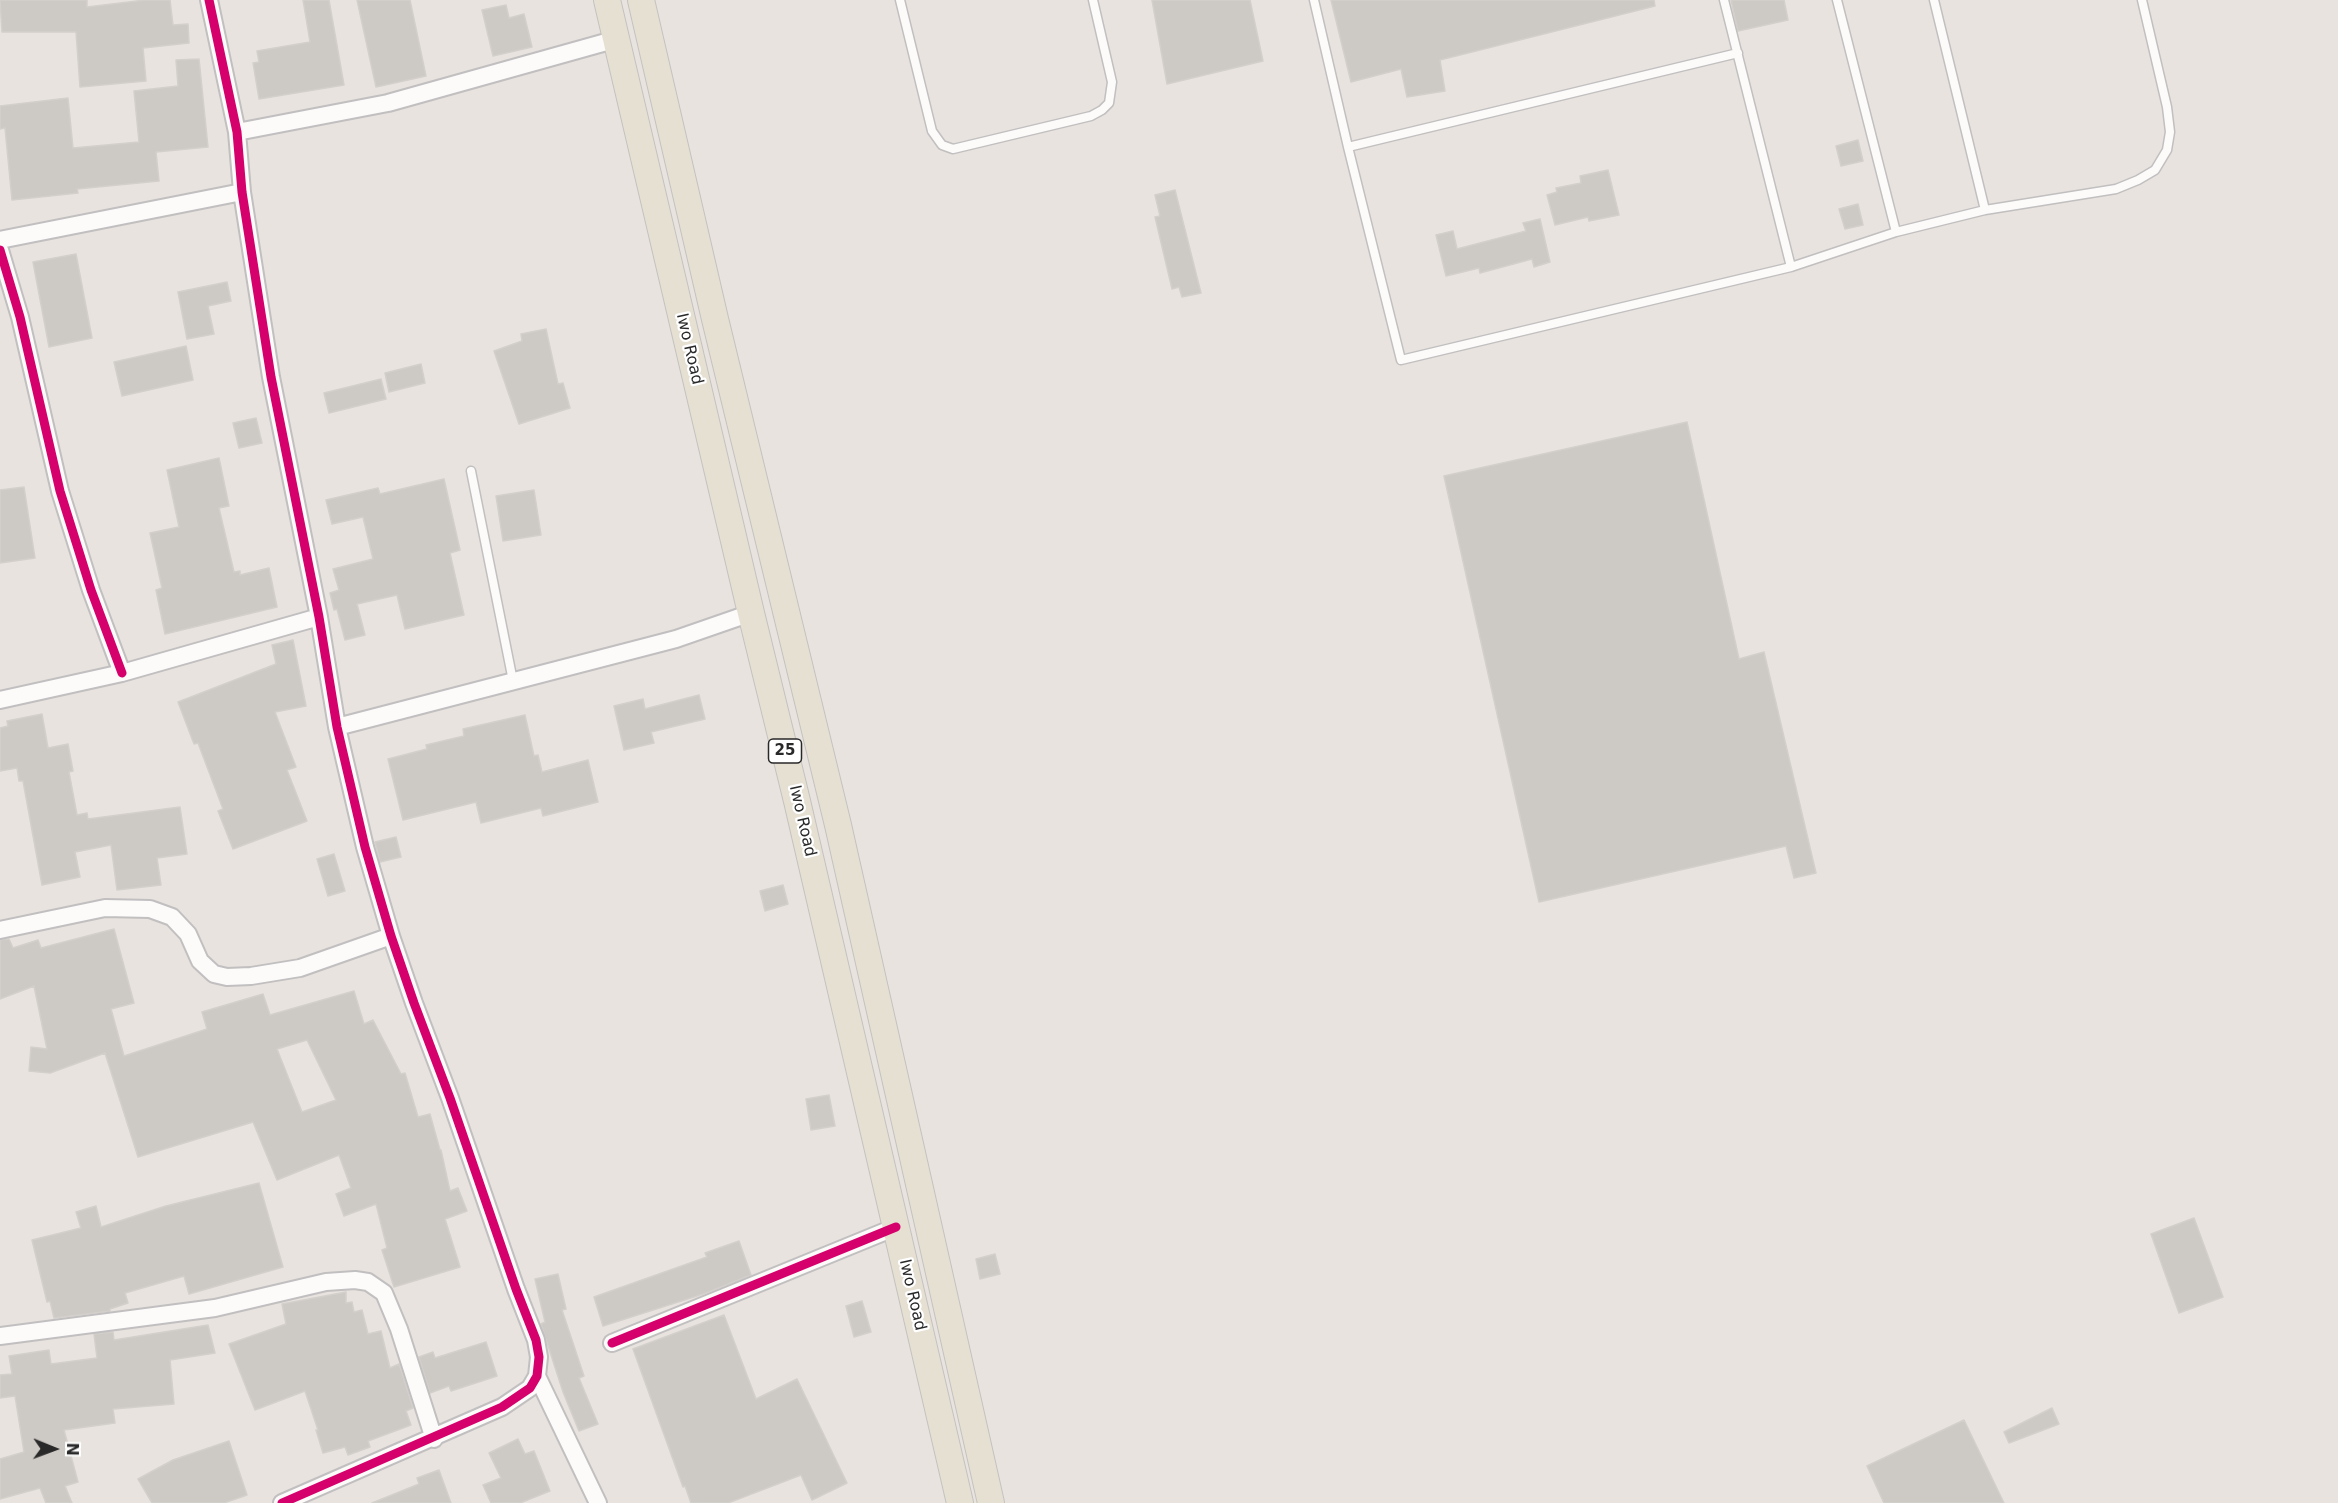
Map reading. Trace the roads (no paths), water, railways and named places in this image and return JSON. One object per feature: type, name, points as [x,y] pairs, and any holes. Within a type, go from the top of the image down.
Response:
[{"type":"main road","name":"Iwo Road","points":[[607,0],[960,1503]]},
{"type":"main road","name":"Iwo Road","points":[[641,0],[715,319],[838,825],[991,1503]]},
{"type":"main road","points":[[767,678],[801,670]]},
{"type":"street","points":[[210,0],[237,132],[242,192],[271,377],[319,617],[337,726],[365,847],[391,936],[462,1129],[516,1289],[536,1340],[539,1357],[537,1377],[530,1388],[502,1407],[282,1503]]},
{"type":"street","points":[[237,132],[388,103],[617,39]]},
{"type":"street","points":[[0,240],[242,192]]},
{"type":"street","points":[[0,250],[28,351],[60,491],[91,590],[122,673]]},
{"type":"street","points":[[337,726],[676,639],[751,613]]},
{"type":"street","points":[[0,700],[122,673],[319,617]]},
{"type":"street","points":[[0,930],[105,909],[150,909],[172,917],[188,934],[200,961],[214,974],[227,977],[251,976],[300,968],[391,936]]},
{"type":"street","points":[[612,1343],[896,1227]]},
{"type":"street","points":[[0,1336],[215,1308],[326,1282],[356,1280],[368,1282],[384,1293],[399,1329],[434,1438]]},
{"type":"street","points":[[537,1377],[598,1503]]},
{"type":"lane","points":[[900,0],[932,131],[942,145],[953,149],[1091,116],[1109,103],[1112,82],[1093,0]]},
{"type":"lane","points":[[1314,0],[1401,360],[1791,267],[1896,232],[1984,210],[2116,189],[2138,180],[2155,170],[2167,150],[2170,132],[2168,107],[2142,0]]},
{"type":"lane","points":[[1724,0],[1791,267]]},
{"type":"lane","points":[[1837,0],[1896,232]]},
{"type":"lane","points":[[1934,0],[1984,210]]},
{"type":"lane","points":[[1348,147],[1738,53]]},
{"type":"lane","points":[[471,471],[513,681]]}]
